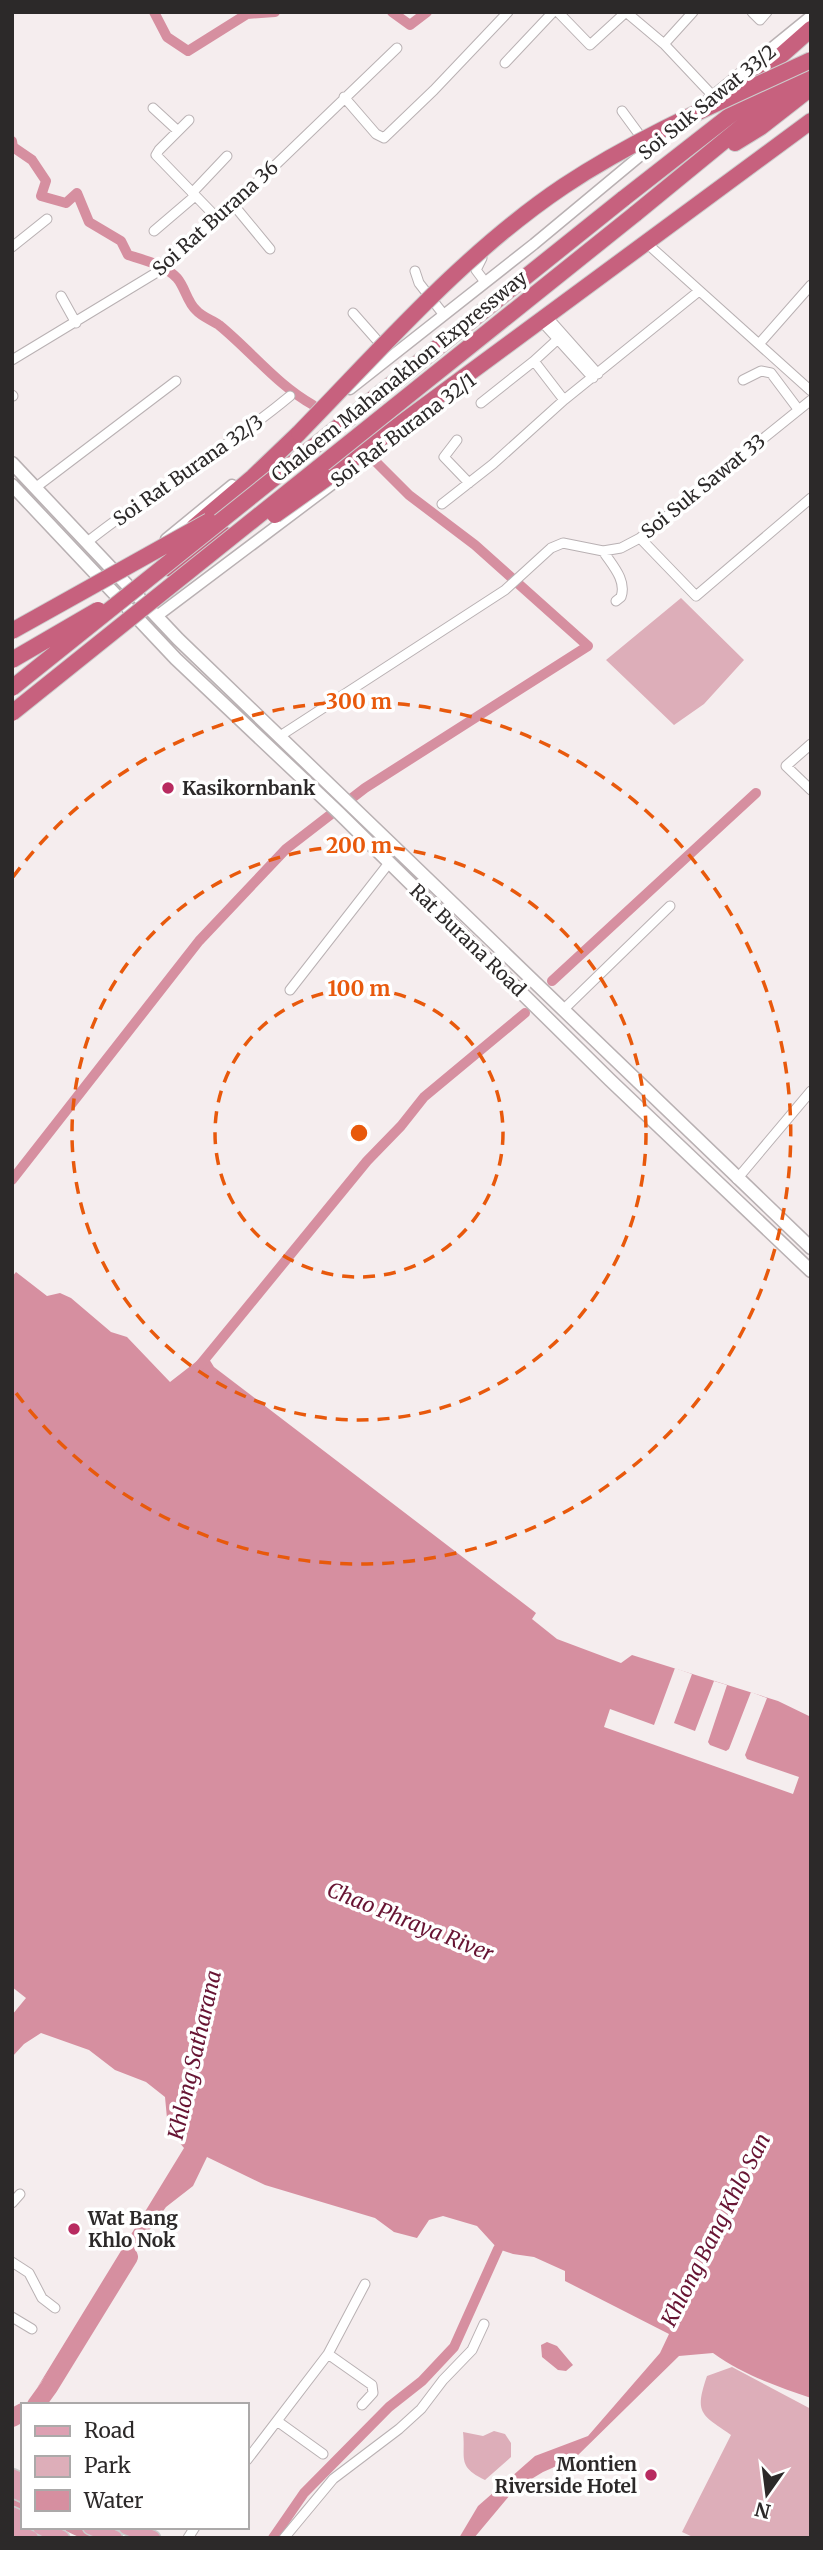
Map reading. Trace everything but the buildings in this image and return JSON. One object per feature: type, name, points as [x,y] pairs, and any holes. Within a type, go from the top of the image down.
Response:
[{"type":"highway","points":[[652,176],[724,106],[811,29]]},
{"type":"highway","points":[[187,533],[282,450],[454,275],[540,203],[630,146],[808,68]]},
{"type":"highway","name":"Chaloem Mahanakhon Expressway","points":[[12,688],[652,176],[808,68]]},
{"type":"highway","name":"Chaloem Mahanakhon Expressway","points":[[12,713],[635,214],[808,68]]},
{"type":"highway","points":[[167,569],[240,535],[293,502],[811,121]]},
{"type":"highway","points":[[12,631],[231,509],[277,477]]},
{"type":"highway","points":[[12,660],[228,533],[288,492]]},
{"type":"main road","name":"Rat Burana Road","points":[[12,463],[156,616],[280,736],[389,863],[610,1080],[811,1271]]},
{"type":"main road","name":"Rat Burana Road","points":[[12,485],[176,659],[340,804],[562,1010],[811,1248]]},
{"type":"main road","points":[[12,2529],[31,2538]]},
{"type":"main road","points":[[44,2529],[62,2538]]},
{"type":"main road","points":[[95,2529],[115,2538]]},
{"type":"main road","points":[[131,2529],[153,2538]]},
{"type":"street","points":[[344,97],[376,134],[384,138],[508,12]]},
{"type":"street","points":[[505,63],[555,12],[590,45],[626,12],[664,44],[713,96]]},
{"type":"street","points":[[664,44],[693,12]]},
{"type":"street","points":[[751,12],[760,20],[766,12]]},
{"type":"street","name":"Soi Suk Sawat 33/2","points":[[119,577],[811,16]]},
{"type":"street","name":"Soi Rat Burana 36","points":[[12,360],[140,285],[263,177],[397,48]]},
{"type":"street","points":[[153,108],[178,131]]},
{"type":"street","points":[[622,111],[649,148]]},
{"type":"street","points":[[189,120],[156,155],[217,218]]},
{"type":"street","name":"Soi Rat Burana 32/1","points":[[156,616],[547,322],[811,130]]},
{"type":"street","points":[[154,232],[194,195],[227,156]]},
{"type":"street","points":[[232,203],[270,249]]},
{"type":"street","points":[[12,247],[47,219]]},
{"type":"street","points":[[485,282],[476,266],[500,242]]},
{"type":"street","points":[[652,248],[811,391]]},
{"type":"street","points":[[415,271],[419,283],[444,315]]},
{"type":"street","points":[[759,344],[811,285]]},
{"type":"street","points":[[442,504],[493,464],[564,400],[699,291]]},
{"type":"street","points":[[61,296],[76,323]]},
{"type":"street","points":[[353,313],[391,357]]},
{"type":"street","points":[[547,322],[595,376]]},
{"type":"street","points":[[547,322],[558,339],[595,376]]},
{"type":"street","points":[[481,403],[558,339]]},
{"type":"street","points":[[534,361],[564,400]]},
{"type":"street","points":[[743,380],[761,371],[771,373],[798,409]]},
{"type":"street","points":[[35,488],[176,381]]},
{"type":"street","name":"Soi Rat Burana 32/3","points":[[86,543],[144,498],[264,418],[290,396]]},
{"type":"street","name":"Soi Suk Sawat 33","points":[[280,736],[505,590],[557,545],[576,544],[603,551],[621,548],[640,538],[811,400]]},
{"type":"street","points":[[457,440],[444,454],[444,458],[469,483]]},
{"type":"street","points":[[640,538],[696,596],[811,498]]},
{"type":"street","points":[[603,551],[623,585],[621,597],[616,601]]},
{"type":"street","points":[[811,744],[786,766],[811,790]]},
{"type":"street","points":[[290,990],[389,863]]},
{"type":"street","points":[[562,1010],[670,905]]},
{"type":"street","points":[[737,1179],[811,1091]]},
{"type":"street","points":[[12,2203],[20,2194]]},
{"type":"street","points":[[12,2262],[29,2273],[42,2298],[55,2308]]},
{"type":"street","points":[[248,2459],[328,2354],[365,2284]]},
{"type":"street","points":[[12,2317],[32,2329]]},
{"type":"street","points":[[284,2538],[333,2479],[421,2409],[443,2380],[472,2350],[484,2323]]},
{"type":"street","points":[[328,2354],[372,2385],[373,2393],[362,2405]]},
{"type":"street","points":[[277,2421],[323,2454]]},
{"type":"green space","points":[[681,598],[744,660],[704,704],[674,725],[606,660]]},
{"type":"green space","points":[[732,2367],[811,2409],[811,2538],[695,2538],[682,2532],[731,2435],[703,2412],[703,2389],[707,2376]]},
{"type":"green space","points":[[494,2431],[505,2434],[511,2443],[511,2457],[485,2480],[466,2466],[463,2432],[483,2436]]},
{"type":"water","points":[[16,1272],[47,1296],[60,1293],[71,1298],[111,1332],[127,1337],[170,1382],[206,1354],[214,1367],[536,1613],[532,1619],[557,1639],[621,1663],[632,1655],[778,1701],[811,1717],[811,2398],[748,2374],[713,2353],[679,2356],[575,2458],[543,2472],[515,2489],[474,2538],[459,2538],[478,2506],[535,2456],[588,2436],[660,2353],[669,2334],[565,2281],[565,2271],[534,2257],[498,2249],[477,2226],[443,2216],[429,2220],[417,2238],[394,2232],[375,2218],[265,2185],[207,2157],[193,2186],[166,2207],[37,2388],[184,2148],[168,2129],[165,2097],[146,2082],[115,2070],[89,2050],[41,2033],[24,2044],[12,2057],[12,2015],[26,1998],[12,1987],[12,1277]]},
{"type":"water","points":[[547,2342],[557,2346],[573,2365],[566,2371],[558,2370],[542,2357],[541,2345]]},
{"type":"pier","points":[[675,1668],[692,1674],[674,1723],[695,1731],[714,1681],[727,1685],[708,1742],[726,1751],[751,1692],[767,1698],[745,1755],[747,1759],[799,1777],[793,1794],[604,1727],[610,1709],[654,1725]]},
{"type":"waterway","points":[[154,12],[167,37],[188,51],[247,14],[275,12]]},
{"type":"waterway","points":[[392,12],[410,25],[427,12]]},
{"type":"waterway","points":[[12,141],[13,147],[32,160],[46,181],[41,196],[66,203],[77,193],[89,222],[121,241],[128,255],[172,273],[198,312],[219,325],[276,378],[313,405]]},
{"type":"waterway","points":[[12,1180],[199,941],[286,849],[365,788],[588,646],[475,545],[409,495],[376,462]]},
{"type":"waterway","points":[[552,981],[756,793]]},
{"type":"waterway","points":[[200,1365],[367,1161],[401,1126],[424,1097],[525,1013]]},
{"type":"waterway","points":[[273,2538],[304,2493],[389,2407],[422,2381],[454,2347],[498,2249]]},
{"type":"waterway","name":"Khlong Satharana","points":[[37,2403],[129,2257]]},
{"type":"waterway","name":"Khlong Satharana","points":[[12,2418],[21,2413]]},
{"type":"waterway","points":[[12,2502],[21,2506]]},
{"type":"waterway","points":[[73,2529],[93,2538]]},
{"type":"place","name":"Kasikornbank","points":[[168,788]]},
{"type":"place","name":"Wat Bang Khlo Nok","points":[[74,2229]]},
{"type":"place","name":"Montien Riverside Hotel","points":[[651,2475]]},
{"type":"water label","name":"Chao Phraya River","points":[[410,1922]]},
{"type":"water label","name":"Khlong Bang Khlo San","points":[[716,2230]]}]
